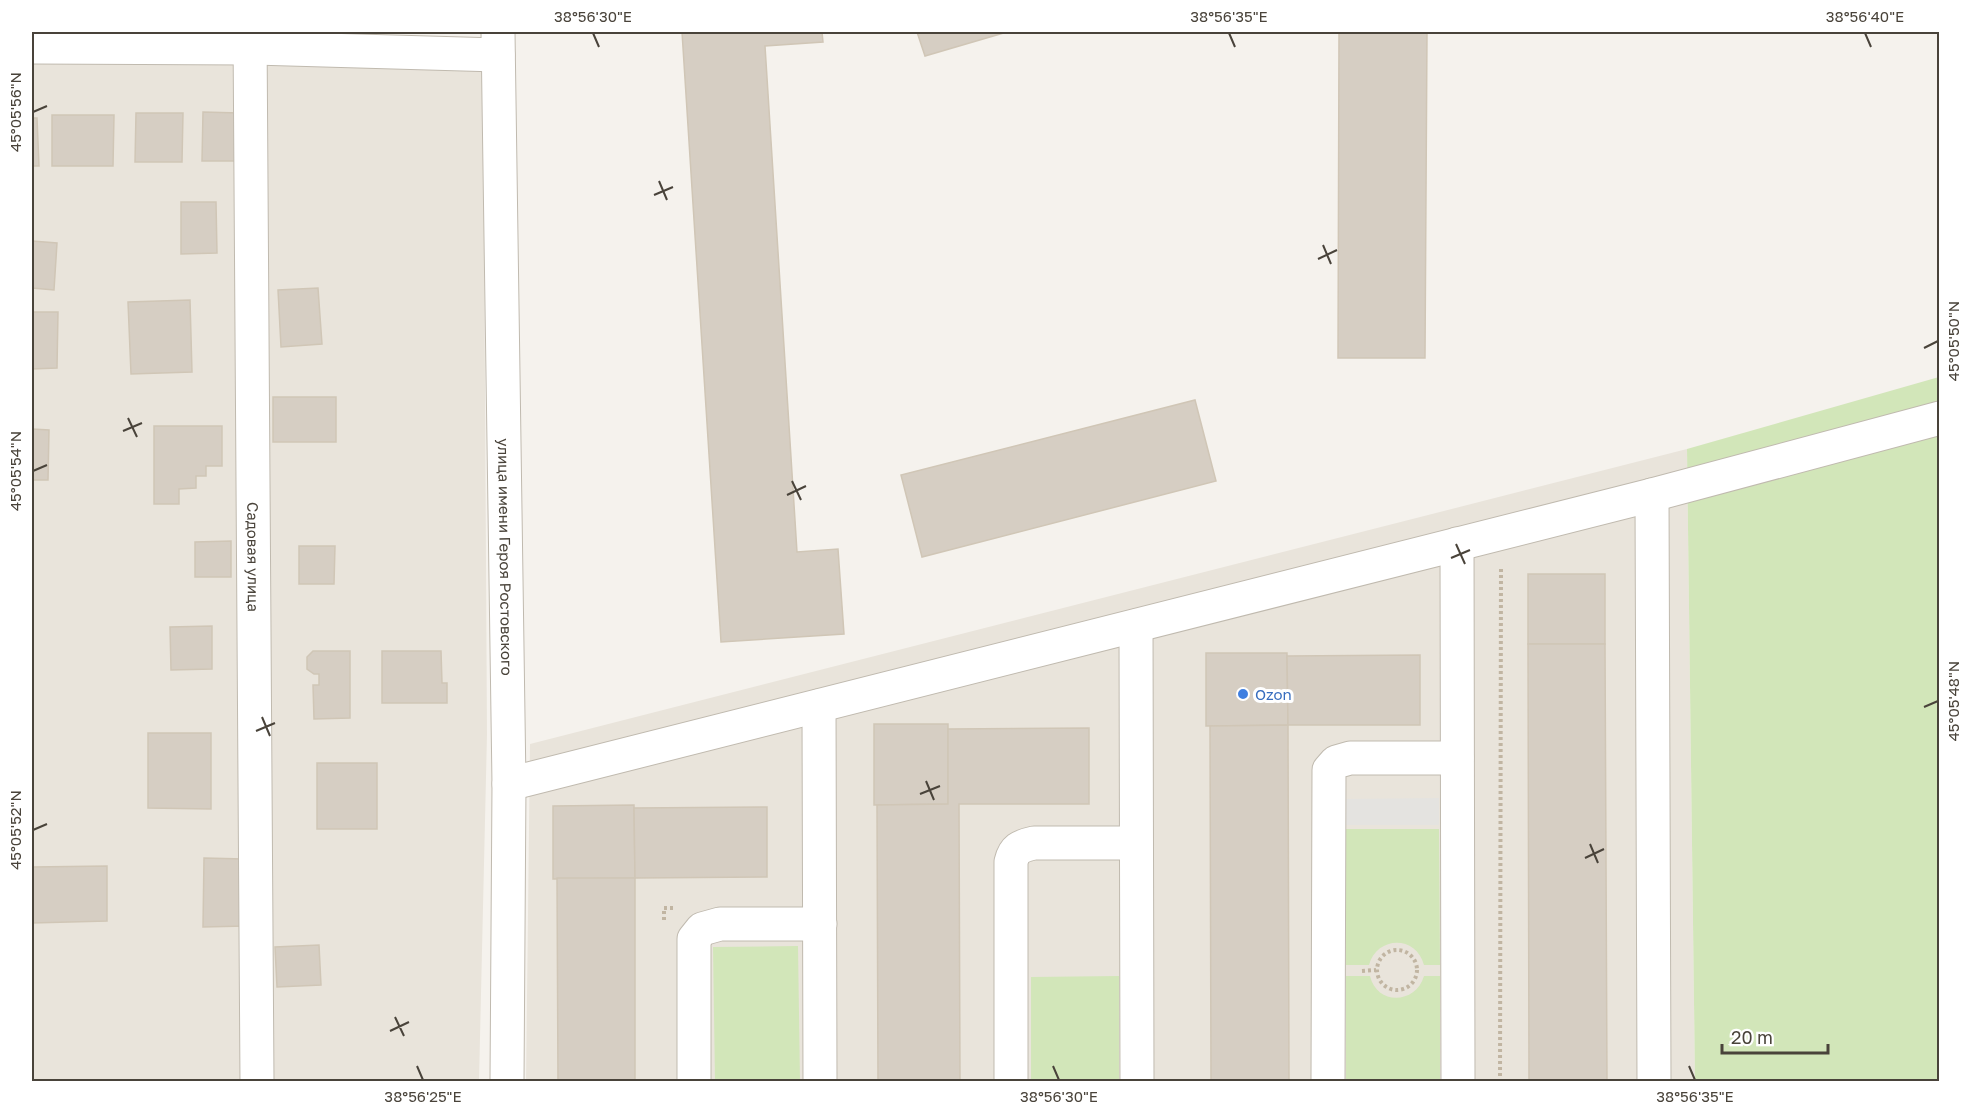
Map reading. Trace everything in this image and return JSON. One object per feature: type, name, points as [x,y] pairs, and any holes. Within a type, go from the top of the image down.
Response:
[{"type":"street","points":[[32,46],[250,40],[498,43]]},
{"type":"street","name":"Садовая улица","points":[[250,40],[257,1082]]},
{"type":"street","name":"улица имени Героя Ростовского","points":[[498,43],[509,784],[507,1082]]},
{"type":"street","points":[[509,784],[1136,626],[1456,557],[1652,495],[1940,418]]},
{"type":"street","points":[[1652,495],[1654,1082]]},
{"type":"street","points":[[1456,557],[1458,1082]]},
{"type":"street","points":[[1136,626],[1137,1082]]},
{"type":"street","points":[[819,706],[820,1082]]},
{"type":"street","points":[[1328,1082],[1329,770],[1336,762],[1350,758],[1457,758]]},
{"type":"street","points":[[1011,1082],[1011,862],[1013,853],[1021,845],[1034,843],[1136,843]]},
{"type":"street","points":[[694,1082],[694,939],[702,929],[720,924],[820,924]]},
{"type":"path","points":[[1456,557],[1501,559],[1500,1082]]},
{"type":"path","points":[[1396,950],[1407,952],[1414,960],[1417,970],[1414,981],[1407,988],[1397,991],[1386,988],[1379,981],[1376,970],[1379,960],[1386,953],[1396,950]]},
{"type":"shaded area","points":[[483,42],[487,734],[479,1081],[32,1082],[32,47]]},
{"type":"shaded area","points":[[1687,449],[1695,1081],[526,1082],[530,744]]},
{"type":"shaded area","points":[[1439,798],[1439,825],[1345,825],[1345,799]]},
{"type":"green space","points":[[1939,377],[1939,1081],[1695,1081],[1687,449]]},
{"type":"green space","points":[[1346,829],[1439,829],[1440,965],[1424,965],[1420,955],[1413,948],[1397,943],[1388,944],[1380,949],[1373,955],[1369,965],[1346,965]]},
{"type":"green space","points":[[798,946],[800,1081],[715,1081],[713,947]]},
{"type":"green space","points":[[1119,976],[1119,1081],[1031,1081],[1031,977]]},
{"type":"green space","points":[[1346,976],[1370,976],[1380,993],[1397,998],[1413,992],[1420,985],[1424,976],[1440,976],[1440,1081],[1346,1081]]},
{"type":"building","points":[[682,32],[822,32],[823,42],[765,46],[797,552],[838,549],[844,634],[721,642]]},
{"type":"building","points":[[917,32],[1007,32],[925,56]]},
{"type":"building","points":[[1339,32],[1427,32],[1425,358],[1338,358]]},
{"type":"building","points":[[203,112],[239,113],[238,161],[202,161]]},
{"type":"building","points":[[136,113],[183,113],[182,162],[135,162]]},
{"type":"building","points":[[52,115],[114,115],[113,166],[52,166]]},
{"type":"building","points":[[32,118],[37,118],[39,166],[32,166]]},
{"type":"building","points":[[181,202],[216,202],[217,253],[181,254]]},
{"type":"building","points":[[32,241],[57,243],[54,290],[32,288]]},
{"type":"building","points":[[318,288],[322,344],[281,347],[278,290]]},
{"type":"building","points":[[190,300],[192,372],[131,374],[128,302]]},
{"type":"building","points":[[32,312],[58,312],[57,368],[32,369]]},
{"type":"building","points":[[273,397],[336,397],[336,442],[273,442]]},
{"type":"building","points":[[1195,400],[1216,481],[922,557],[901,475]]},
{"type":"building","points":[[154,426],[222,426],[222,466],[206,466],[206,476],[196,476],[196,488],[179,489],[179,504],[154,504]]},
{"type":"building","points":[[32,429],[49,430],[48,480],[32,480]]},
{"type":"building","points":[[231,541],[231,577],[195,577],[195,542]]},
{"type":"building","points":[[299,546],[335,546],[334,584],[299,584]]},
{"type":"building","points":[[1528,574],[1605,574],[1605,644],[1528,644]]},
{"type":"building","points":[[212,626],[212,669],[171,670],[170,627]]},
{"type":"building","points":[[1528,644],[1605,644],[1607,1082],[1529,1082]]},
{"type":"building","points":[[313,651],[350,651],[350,718],[314,719],[313,685],[319,685],[319,674],[314,674],[307,669],[307,657]]},
{"type":"building","points":[[382,651],[441,651],[442,683],[447,683],[447,703],[382,703]]},
{"type":"building","points":[[1206,653],[1287,653],[1288,725],[1206,726]]},
{"type":"building","points":[[1420,655],[1420,725],[1288,725],[1287,656]]},
{"type":"building","points":[[874,724],[948,724],[948,804],[874,805]]},
{"type":"building","points":[[1288,725],[1289,1082],[1211,1082],[1210,726]]},
{"type":"building","points":[[1089,728],[1089,804],[959,804],[960,1082],[878,1082],[877,805],[948,804],[948,729]]},
{"type":"building","points":[[148,733],[211,733],[211,809],[148,808]]},
{"type":"building","points":[[317,763],[377,763],[377,829],[317,829]]},
{"type":"building","points":[[634,805],[635,878],[553,879],[553,806]]},
{"type":"building","points":[[767,807],[767,877],[635,878],[634,808]]},
{"type":"building","points":[[204,858],[244,859],[245,926],[203,927]]},
{"type":"building","points":[[107,866],[107,921],[32,923],[32,867]]},
{"type":"building","points":[[557,878],[635,878],[635,1082],[558,1082]]},
{"type":"building","points":[[319,945],[321,985],[277,987],[275,947]]},
{"type":"place","name":"Ozon","points":[[1243,694]]}]
